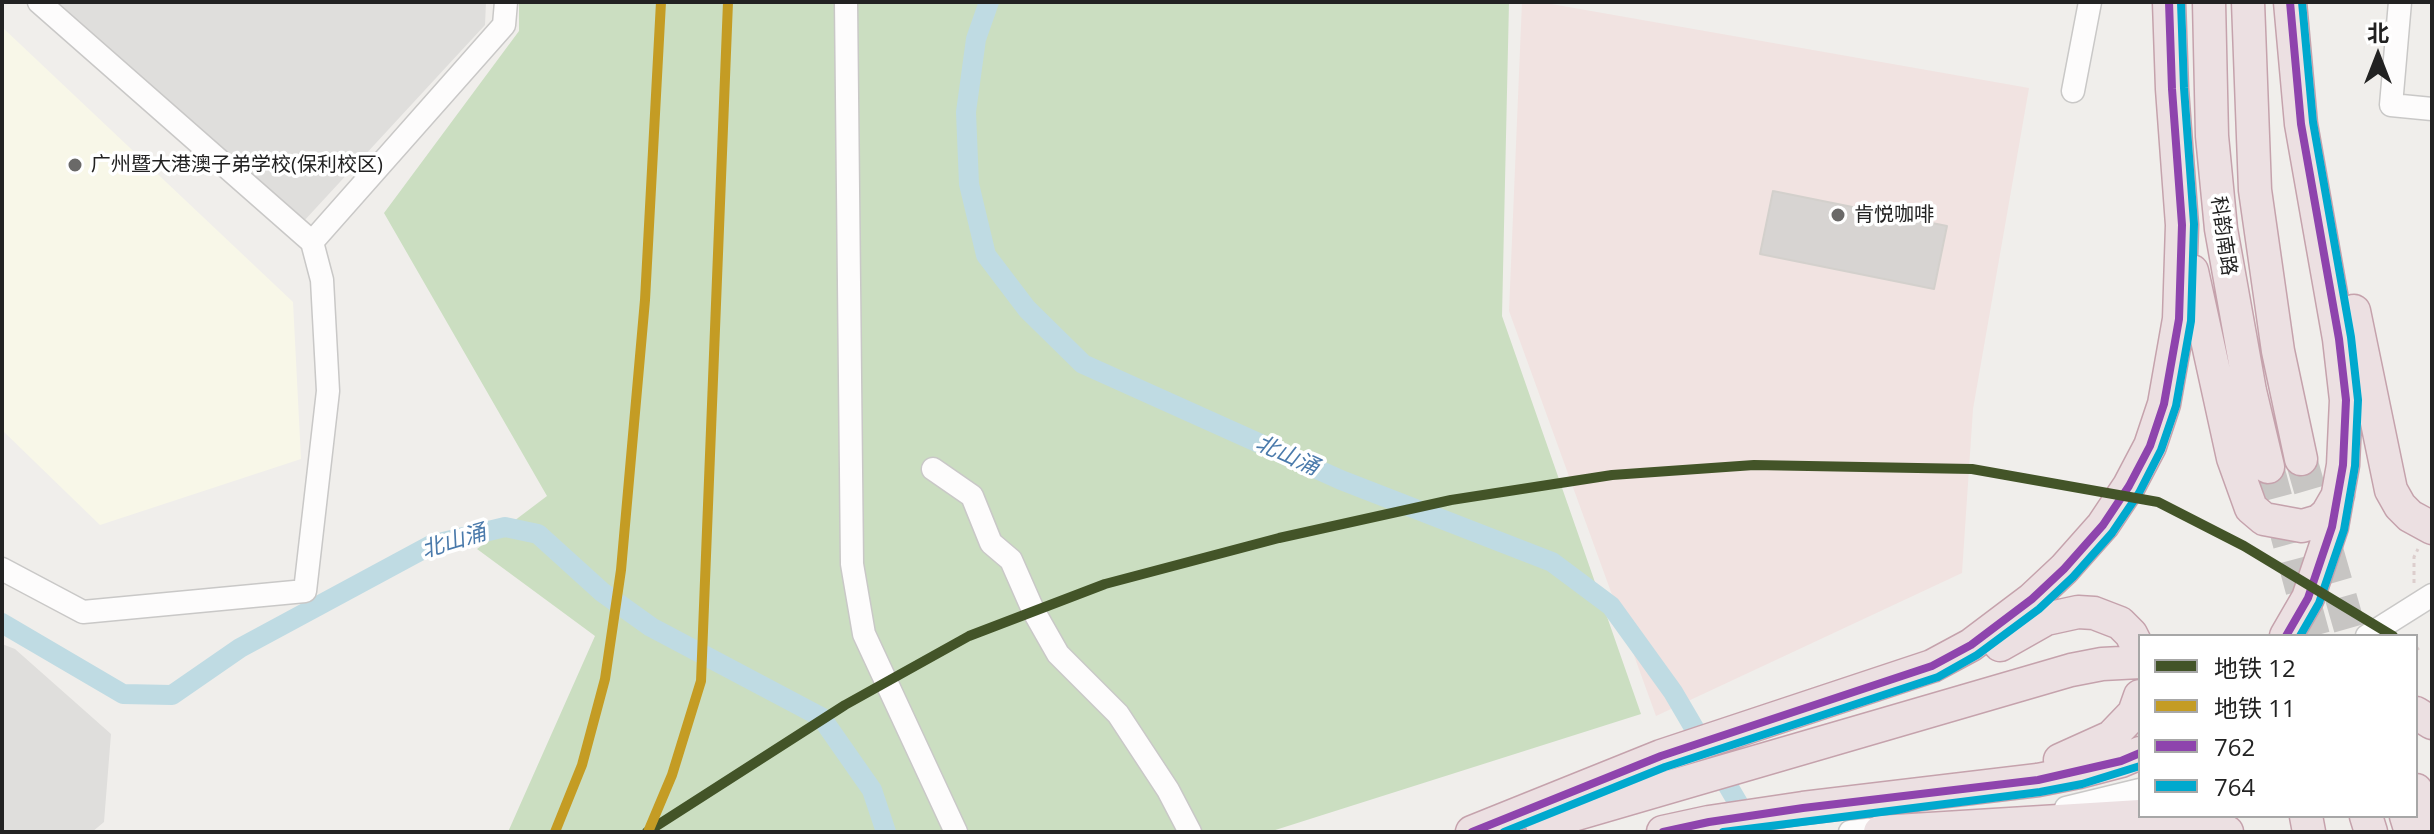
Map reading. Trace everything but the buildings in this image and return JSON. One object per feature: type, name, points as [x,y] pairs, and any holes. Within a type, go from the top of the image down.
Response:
[{"type":"highway","points":[[1932,666],[1971,645],[2032,599],[2064,569],[2103,525],[2129,486],[2150,446],[2164,404],[2179,319],[2182,225],[2169,2]]},
{"type":"highway","name":"科韵南路","points":[[2209,2],[2212,136],[2221,229],[2250,391],[2268,467]]},
{"type":"highway","name":"科韵南路","points":[[2248,2],[2255,190],[2278,351],[2301,459]]},
{"type":"highway","points":[[2287,634],[2308,598],[2320,566],[2339,494],[2346,400],[2339,339],[2294,73],[2290,2]]},
{"type":"highway","points":[[2311,171],[2353,308],[2391,490],[2425,539]]},
{"type":"highway","points":[[2182,225],[2233,458],[2251,508],[2264,519],[2302,526],[2319,521],[2339,494]]},
{"type":"highway","points":[[1472,832],[1661,756],[1999,645],[2046,619],[2078,612],[2094,613],[2120,623],[2131,634],[2138,648]]},
{"type":"highway","points":[[1516,832],[2071,670],[2138,662]]},
{"type":"highway","points":[[1990,786],[2093,747],[2111,737],[2134,713],[2138,702]]},
{"type":"highway","points":[[1663,832],[1803,808],[2079,772],[2138,754]]},
{"type":"highway","points":[[2418,793],[2432,816]]},
{"type":"highway","points":[[2181,818],[2227,832]]},
{"type":"highway","points":[[1880,832],[2125,822]]},
{"type":"street","points":[[2,569],[83,612],[305,591],[328,391],[322,280],[312,242],[39,2]]},
{"type":"street","points":[[312,242],[504,25],[506,2]]},
{"type":"street","points":[[846,2],[852,564],[864,634],[956,832]]},
{"type":"street","points":[[2073,91],[2090,2]]},
{"type":"street","points":[[2400,2],[2391,105],[2432,109]]},
{"type":"street","points":[[933,469],[972,496],[991,543],[1011,560],[1033,610],[1058,654],[1118,714],[1168,790],[1190,832]]},
{"type":"street","points":[[2369,634],[2423,591]]},
{"type":"street","points":[[1850,832],[2051,810],[2138,791]]},
{"type":"path","points":[[2423,591],[2414,557],[2425,539]]},
{"type":"shaded area","points":[[37,2],[486,2],[485,25],[303,222]]},
{"type":"shaded area","points":[[1522,2],[1540,2],[2029,88],[1973,409],[1962,573],[1656,716],[1509,311]]},
{"type":"shaded area","name":"广州暨大港澳子弟学校(保利校区)","points":[[2,27],[293,302],[301,459],[100,525],[2,430]]},
{"type":"shaded area","points":[[2,644],[15,649],[111,734],[104,822],[92,832],[2,832]]},
{"type":"green space","points":[[519,2],[1509,2],[1502,316],[1641,714],[1269,832],[508,832],[595,636],[477,549],[547,496],[384,213],[519,31]]},
{"type":"waterway","name":"北山涌","points":[[989,2],[976,39],[966,112],[969,184],[986,255],[1027,309],[1083,364],[1341,480],[1552,562],[1611,606],[1673,692],[1755,832]]},
{"type":"waterway","name":"北山涌","points":[[2,623],[123,694],[172,695],[240,648],[431,545],[505,527],[538,534],[602,592],[651,627],[821,717],[872,790],[886,832]]},
{"type":"tunnel","points":[[2301,459],[2351,634]]},
{"type":"tunnel","points":[[2268,467],[2313,634]]},
{"type":"metro line","name":"11","points":[[555,832],[582,765],[605,679],[621,570],[645,300],[661,2]]},
{"type":"metro line","name":"11","points":[[648,832],[672,775],[701,681],[728,2]]},
{"type":"metro line","name":"12","points":[[647,832],[845,705],[969,636],[1105,584],[1279,538],[1451,500],[1612,475],[1754,465],[1972,469],[2158,502],[2244,546],[2390,634]]},
{"type":"transit line","name":"762","points":[[1472,832],[1661,756],[1932,666],[1971,645],[2032,599],[2103,525],[2129,486],[2150,446],[2164,404],[2179,319],[2182,225],[2169,2]]},
{"type":"transit line","name":"764","points":[[1504,832],[1665,767],[1938,677],[1977,655],[2039,609],[2112,533],[2139,493],[2161,450],[2176,406],[2191,321],[2194,224],[2181,2]]},
{"type":"transit line","name":"762","points":[[2287,634],[2308,598],[2332,527],[2343,465],[2346,400],[2339,339],[2301,124],[2290,2]]},
{"type":"transit line","name":"764","points":[[2301,634],[2319,603],[2344,530],[2355,466],[2358,400],[2351,337],[2313,122],[2302,2]]},
{"type":"transit line","name":"762","points":[[1663,832],[1803,808],[2038,780],[2121,761],[2138,754]]},
{"type":"transit line","name":"764","points":[[1723,832],[2040,792],[2082,784],[2138,767]]},
{"type":"place","name":"广州暨大港澳子弟学校(保利校区)","points":[[75,165]]},
{"type":"place","name":"肯悦咖啡","points":[[1838,215]]}]
